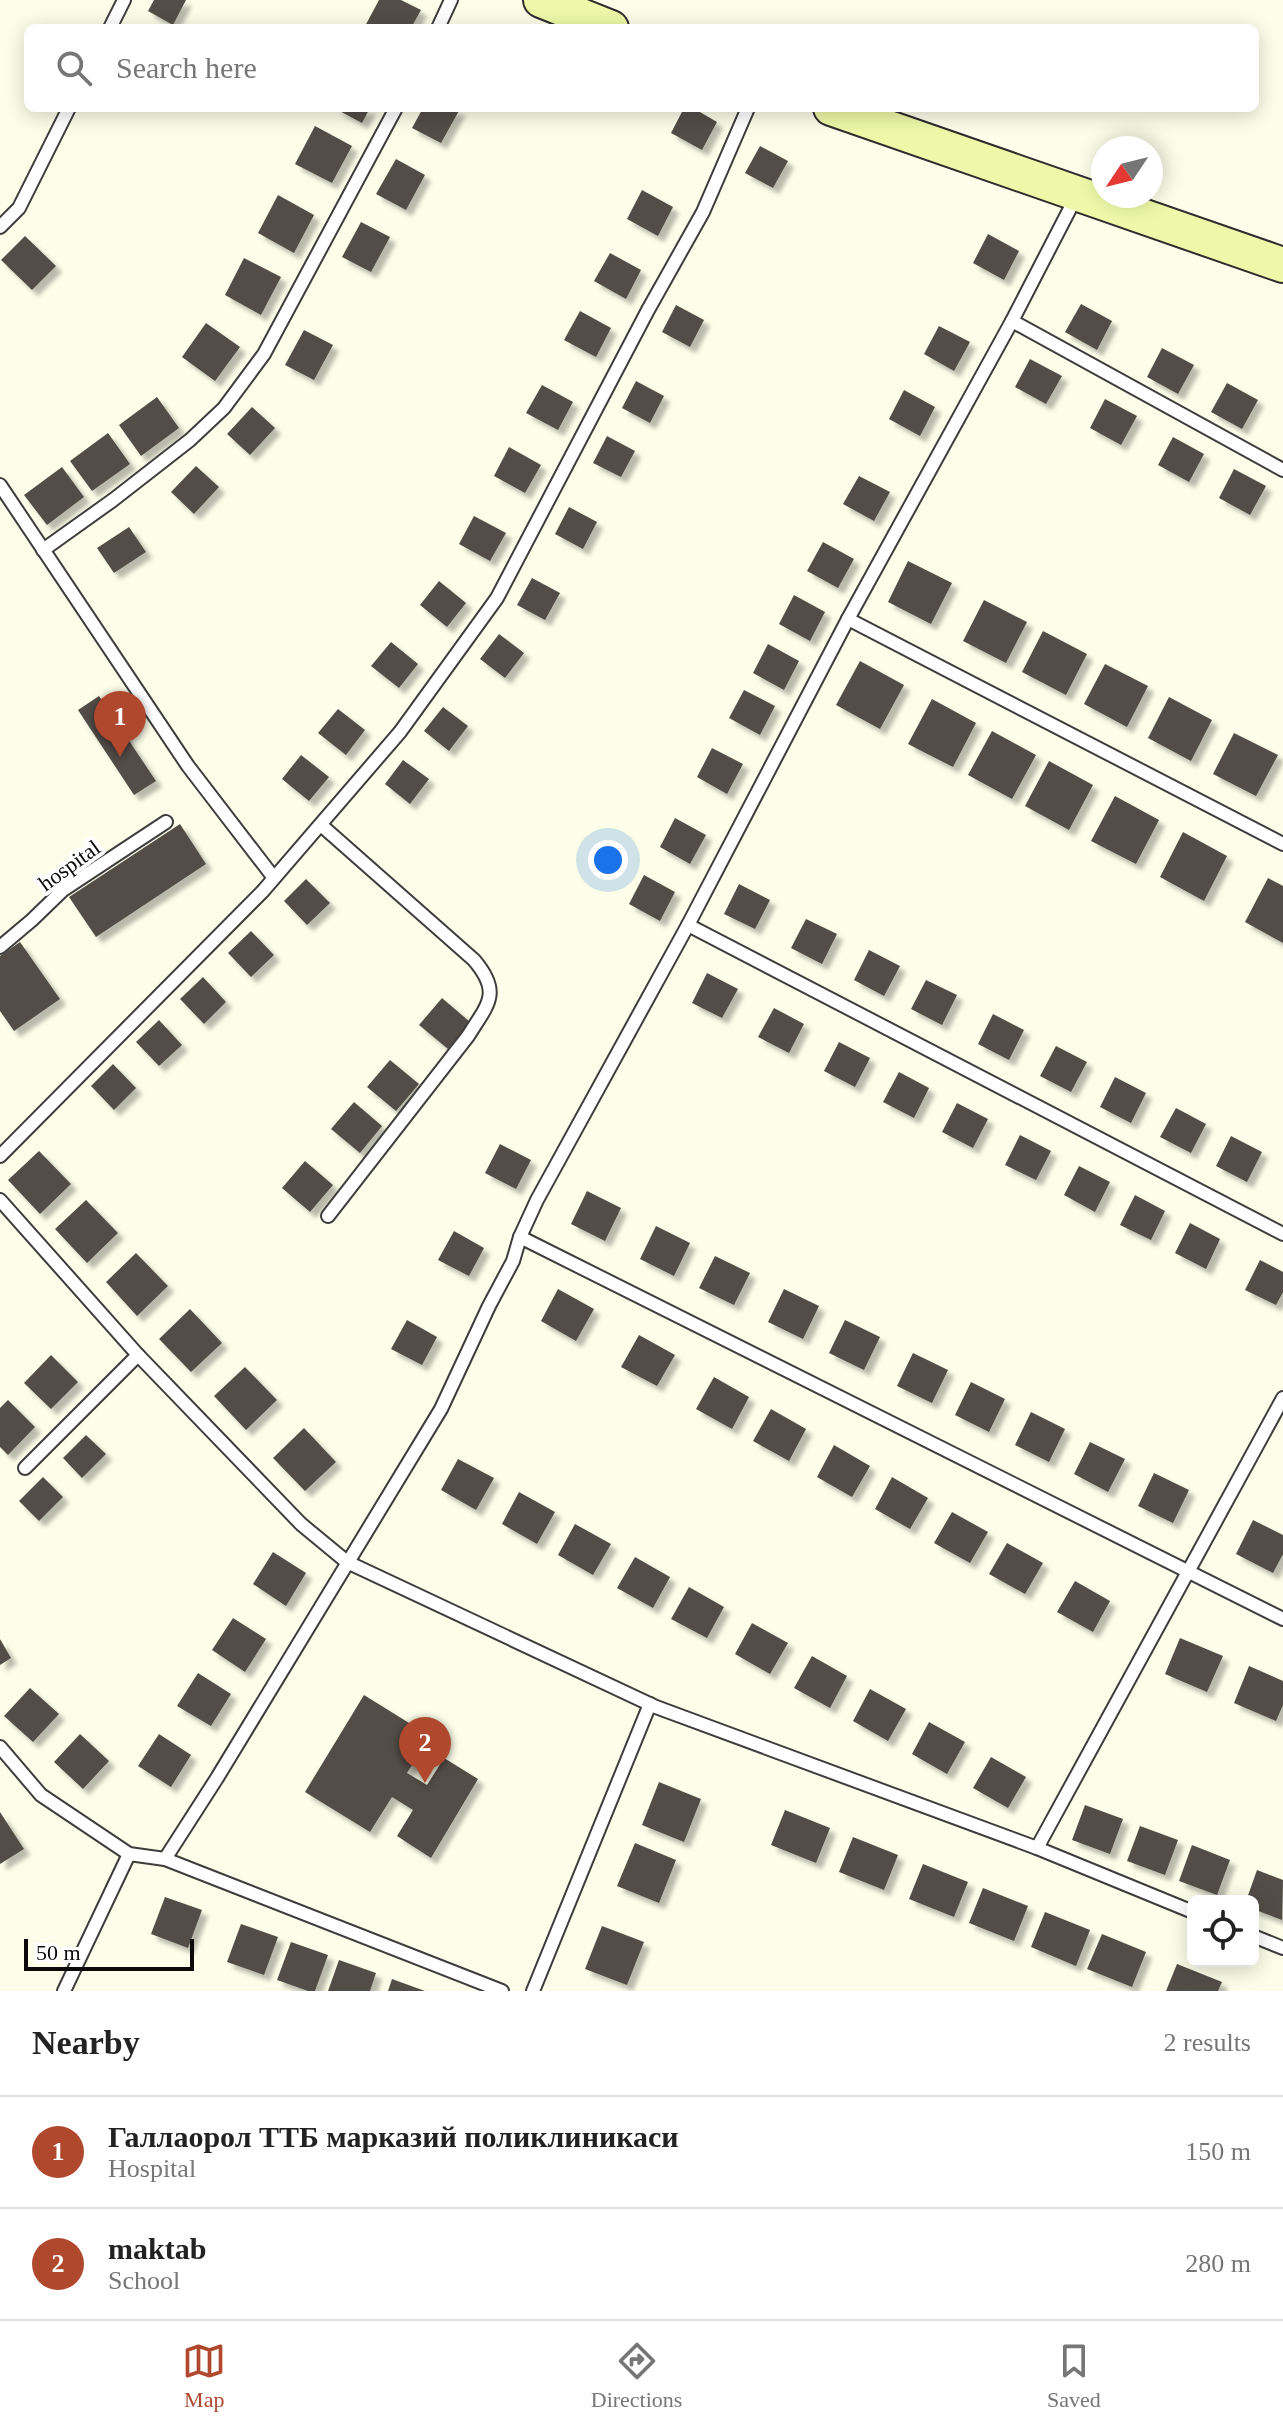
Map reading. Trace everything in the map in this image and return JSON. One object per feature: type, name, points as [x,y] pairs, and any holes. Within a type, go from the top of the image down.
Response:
[{"type":"street","points":[[541,0],[601,24]]},
{"type":"street","points":[[843,112],[1283,265]]},
{"type":"lane","points":[[112,24],[124,0]]},
{"type":"lane","points":[[440,24],[451,0]]},
{"type":"lane","points":[[0,227],[19,208],[67,112]]},
{"type":"lane","points":[[43,550],[179,449],[224,408],[264,354],[394,112]]},
{"type":"lane","points":[[0,1156],[274,878],[400,732],[497,598],[703,212],[746,112]]},
{"type":"lane","points":[[165,1859],[441,1409],[513,1261],[537,1200],[688,925],[848,619],[1012,321],[1078,193]]},
{"type":"lane","points":[[1012,321],[1283,470]]},
{"type":"lane","points":[[0,485],[188,766],[274,878]]},
{"type":"lane","points":[[848,619],[1283,844]]},
{"type":"lane","name":"hospital","points":[[0,947],[63,890],[166,822]]},
{"type":"lane","points":[[321,825],[474,960],[489,980],[491,988],[487,1004],[468,1036],[328,1216]]},
{"type":"lane","points":[[688,925],[1283,1234]]},
{"type":"lane","points":[[0,1200],[138,1355],[301,1524],[347,1562],[650,1704],[1037,1848],[1187,1910]]},
{"type":"lane","points":[[520,1237],[1283,1619]]},
{"type":"lane","points":[[25,1468],[138,1355]]},
{"type":"lane","points":[[1037,1848],[1283,1398]]},
{"type":"lane","points":[[533,1991],[650,1704]]},
{"type":"lane","points":[[0,1747],[41,1795],[129,1854],[165,1859],[502,1991]]},
{"type":"lane","points":[[64,1991],[129,1854]]},
{"type":"lane","points":[[1259,1938],[1283,1948]]},
{"type":"building","points":[[154,0],[186,0],[174,24],[148,11]]},
{"type":"building","points":[[379,0],[401,0],[421,10],[413,24],[366,24]]},
{"type":"building","points":[[341,112],[368,112],[362,123]]},
{"type":"building","points":[[421,112],[458,112],[441,143],[412,128]]},
{"type":"building","points":[[682,112],[700,112],[717,122],[702,150],[671,133]]},
{"type":"building","points":[[315,126],[352,146],[332,183],[295,164]]},
{"type":"building","points":[[760,146],[788,161],[773,188],[745,173]]},
{"type":"building","points":[[396,159],[425,175],[406,210],[376,194]]},
{"type":"building","points":[[642,190],[673,207],[658,236],[627,219]]},
{"type":"building","points":[[278,195],[314,215],[294,253],[258,233]]},
{"type":"building","points":[[361,222],[390,237],[371,272],[342,257]]},
{"type":"building","points":[[988,234],[1019,251],[1004,280],[973,263]]},
{"type":"building","points":[[25,236],[56,266],[32,290],[1,260]]},
{"type":"building","points":[[610,253],[641,270],[626,299],[594,281]]},
{"type":"building","points":[[244,258],[281,277],[261,315],[225,295]]},
{"type":"building","points":[[1081,304],[1112,321],[1097,350],[1065,332]]},
{"type":"building","points":[[676,305],[704,320],[690,347],[662,332]]},
{"type":"building","points":[[580,311],[611,328],[596,357],[564,340]]},
{"type":"building","points":[[206,323],[240,347],[215,381],[182,357]]},
{"type":"building","points":[[939,326],[970,342],[954,371],[924,354]]},
{"type":"building","points":[[304,330],[333,345],[314,380],[285,365]]},
{"type":"building","points":[[1162,348],[1194,365],[1178,394],[1147,377]]},
{"type":"building","points":[[1030,359],[1062,376],[1046,404],[1015,387]]},
{"type":"building","points":[[636,381],[664,396],[650,423],[622,408]]},
{"type":"building","points":[[1227,383],[1258,400],[1242,429],[1211,412]]},
{"type":"building","points":[[542,385],[573,402],[558,430],[526,413]]},
{"type":"building","points":[[904,390],[935,407],[920,436],[889,419]]},
{"type":"building","points":[[157,397],[179,428],[141,456],[119,425]]},
{"type":"building","points":[[1105,399],[1137,416],[1121,445],[1090,428]]},
{"type":"building","points":[[252,407],[275,428],[250,455],[227,434]]},
{"type":"building","points":[[108,433],[130,464],[92,491],[70,461]]},
{"type":"building","points":[[607,436],[635,451],[621,477],[593,463]]},
{"type":"building","points":[[1173,437],[1204,454],[1189,482],[1158,465]]},
{"type":"building","points":[[509,447],[541,465],[525,493],[494,476]]},
{"type":"building","points":[[196,466],[219,487],[194,514],[171,492]]},
{"type":"building","points":[[62,467],[84,497],[47,525],[24,495]]},
{"type":"building","points":[[1234,469],[1266,486],[1250,515],[1219,498]]},
{"type":"building","points":[[859,476],[890,492],[874,521],[843,504]]},
{"type":"building","points":[[569,507],[597,522],[583,549],[555,534]]},
{"type":"building","points":[[474,516],[506,533],[490,561],[459,544]]},
{"type":"building","points":[[129,527],[146,552],[114,573],[97,548]]},
{"type":"building","points":[[823,542],[854,559],[838,588],[807,571]]},
{"type":"building","points":[[908,561],[952,583],[931,624],[888,602]]},
{"type":"building","points":[[532,578],[560,593],[545,620],[517,605]]},
{"type":"building","points":[[439,581],[466,603],[447,627],[420,605]]},
{"type":"building","points":[[794,595],[825,612],[810,641],[779,624]]},
{"type":"building","points":[[984,600],[1027,622],[1006,663],[963,641]]},
{"type":"building","points":[[1043,631],[1087,654],[1066,695],[1022,672]]},
{"type":"building","points":[[499,634],[524,653],[505,678],[480,659]]},
{"type":"building","points":[[391,642],[418,664],[399,688],[371,666]]},
{"type":"building","points":[[768,644],[799,661],[784,690],[753,673]]},
{"type":"building","points":[[860,661],[904,685],[880,729],[836,705]]},
{"type":"building","points":[[1105,664],[1148,686],[1127,727],[1084,704]]},
{"type":"building","points":[[744,690],[775,706],[760,735],[729,718]]},
{"type":"building","points":[[99,696],[156,781],[134,795],[78,710]]},
{"type":"building","points":[[1169,697],[1212,720],[1191,761],[1148,738]]},
{"type":"building","points":[[932,699],[976,723],[953,767],[908,744]]},
{"type":"building","points":[[443,707],[468,726],[449,751],[424,731]]},
{"type":"building","points":[[338,709],[365,730],[346,755],[318,733]]},
{"type":"building","points":[[992,731],[1036,755],[1012,799],[968,775]]},
{"type":"building","points":[[1234,733],[1278,755],[1256,796],[1213,774]]},
{"type":"building","points":[[712,748],[743,764],[727,794],[697,777]]},
{"type":"building","points":[[301,755],[329,777],[309,801],[282,779]]},
{"type":"building","points":[[403,760],[429,779],[410,804],[385,784]]},
{"type":"building","points":[[1049,761],[1093,785],[1069,830],[1025,806]]},
{"type":"building","points":[[1115,796],[1159,820],[1136,864],[1091,841]]},
{"type":"building","points":[[675,818],[706,835],[690,864],[660,847]]},
{"type":"building","points":[[180,824],[206,864],[96,937],[69,897]]},
{"type":"building","points":[[1183,832],[1227,856],[1204,901],[1160,877]]},
{"type":"building","points":[[644,875],[675,892],[660,921],[629,904]]},
{"type":"building","points":[[1268,878],[1283,886],[1283,943],[1245,922]]},
{"type":"building","points":[[306,879],[330,903],[307,925],[284,901]]},
{"type":"building","points":[[739,884],[770,900],[755,929],[724,914]]},
{"type":"building","points":[[806,919],[837,934],[822,964],[791,948]]},
{"type":"building","points":[[251,931],[274,955],[251,977],[228,953]]},
{"type":"building","points":[[20,942],[60,999],[14,1031],[0,1011],[0,956]]},
{"type":"building","points":[[869,950],[900,966],[884,996],[854,980]]},
{"type":"building","points":[[707,973],[738,989],[722,1018],[692,1003]]},
{"type":"building","points":[[203,977],[226,1002],[204,1024],[180,999]]},
{"type":"building","points":[[926,980],[957,995],[942,1025],[911,1009]]},
{"type":"building","points":[[442,998],[470,1022],[448,1049],[419,1025]]},
{"type":"building","points":[[774,1008],[804,1024],[789,1053],[758,1037]]},
{"type":"building","points":[[993,1014],[1024,1030],[1009,1060],[978,1044]]},
{"type":"building","points":[[159,1020],[182,1045],[159,1066],[136,1042]]},
{"type":"building","points":[[839,1042],[870,1058],[855,1087],[824,1071]]},
{"type":"building","points":[[1056,1046],[1087,1062],[1071,1092],[1040,1076]]},
{"type":"building","points":[[390,1060],[419,1084],[396,1111],[367,1087]]},
{"type":"building","points":[[113,1064],[136,1088],[114,1110],[91,1086]]},
{"type":"building","points":[[899,1072],[929,1088],[914,1118],[883,1102]]},
{"type":"building","points":[[1115,1077],[1146,1093],[1131,1123],[1100,1107]]},
{"type":"building","points":[[354,1102],[382,1126],[360,1153],[331,1129]]},
{"type":"building","points":[[957,1103],[988,1119],[973,1148],[942,1132]]},
{"type":"building","points":[[1176,1108],[1206,1124],[1191,1153],[1160,1137]]},
{"type":"building","points":[[1020,1135],[1051,1151],[1036,1180],[1005,1165]]},
{"type":"building","points":[[1231,1136],[1262,1152],[1247,1182],[1216,1166]]},
{"type":"building","points":[[500,1144],[531,1160],[516,1189],[485,1173]]},
{"type":"building","points":[[39,1151],[71,1184],[40,1214],[8,1180]]},
{"type":"building","points":[[305,1161],[333,1185],[310,1212],[282,1188]]},
{"type":"building","points":[[1079,1166],[1110,1182],[1095,1212],[1064,1195]]},
{"type":"building","points":[[587,1191],[621,1208],[605,1241],[571,1224]]},
{"type":"building","points":[[1135,1195],[1165,1211],[1151,1240],[1120,1225]]},
{"type":"building","points":[[86,1200],[118,1233],[87,1263],[55,1229]]},
{"type":"building","points":[[1190,1223],[1220,1239],[1206,1269],[1175,1253]]},
{"type":"building","points":[[656,1226],[690,1243],[674,1276],[640,1259]]},
{"type":"building","points":[[454,1231],[484,1248],[469,1276],[438,1260]]},
{"type":"building","points":[[136,1253],[168,1286],[137,1316],[106,1282]]},
{"type":"building","points":[[715,1256],[750,1273],[734,1305],[699,1288]]},
{"type":"building","points":[[1260,1260],[1283,1272],[1283,1292],[1276,1305],[1245,1290]]},
{"type":"building","points":[[558,1289],[594,1309],[576,1341],[541,1321]]},
{"type":"building","points":[[784,1289],[819,1306],[803,1339],[768,1322]]},
{"type":"building","points":[[190,1309],[222,1343],[191,1372],[159,1339]]},
{"type":"building","points":[[407,1320],[437,1337],[422,1365],[391,1349]]},
{"type":"building","points":[[845,1320],[880,1337],[864,1370],[829,1353]]},
{"type":"building","points":[[639,1335],[675,1355],[657,1386],[621,1367]]},
{"type":"building","points":[[913,1353],[948,1370],[932,1403],[897,1386]]},
{"type":"building","points":[[51,1355],[78,1382],[51,1409],[24,1383]]},
{"type":"building","points":[[245,1367],[277,1400],[246,1430],[214,1396]]},
{"type":"building","points":[[714,1377],[749,1397],[732,1429],[696,1409]]},
{"type":"building","points":[[971,1382],[1005,1399],[989,1432],[955,1415]]},
{"type":"building","points":[[8,1400],[35,1427],[8,1455],[0,1447],[0,1408]]},
{"type":"building","points":[[771,1409],[806,1429],[789,1461],[753,1441]]},
{"type":"building","points":[[1031,1412],[1065,1429],[1049,1462],[1015,1445]]},
{"type":"building","points":[[304,1428],[336,1462],[305,1491],[273,1458]]},
{"type":"building","points":[[86,1435],[106,1454],[82,1478],[63,1458]]},
{"type":"building","points":[[1090,1442],[1125,1459],[1108,1492],[1074,1474]]},
{"type":"building","points":[[834,1445],[870,1466],[852,1497],[817,1477]]},
{"type":"building","points":[[458,1459],[494,1478],[476,1510],[441,1490]]},
{"type":"building","points":[[1154,1473],[1189,1490],[1173,1523],[1138,1506]]},
{"type":"building","points":[[43,1477],[63,1497],[39,1521],[19,1501]]},
{"type":"building","points":[[892,1477],[928,1498],[910,1529],[875,1509]]},
{"type":"building","points":[[519,1492],[555,1512],[537,1544],[502,1524]]},
{"type":"building","points":[[952,1512],[988,1532],[970,1563],[934,1543]]},
{"type":"building","points":[[1253,1520],[1283,1535],[1283,1554],[1273,1573],[1236,1554]]},
{"type":"building","points":[[575,1524],[611,1544],[593,1575],[558,1555]]},
{"type":"building","points":[[1007,1543],[1043,1563],[1025,1594],[989,1574]]},
{"type":"building","points":[[273,1552],[306,1573],[286,1606],[253,1584]]},
{"type":"building","points":[[635,1557],[670,1577],[653,1608],[617,1588]]},
{"type":"building","points":[[1075,1581],[1110,1601],[1093,1632],[1057,1612]]},
{"type":"building","points":[[689,1587],[724,1607],[707,1638],[671,1619]]},
{"type":"building","points":[[233,1618],[266,1639],[245,1672],[212,1650]]},
{"type":"building","points":[[752,1623],[788,1643],[770,1674],[735,1654]]},
{"type":"building","points":[[1180,1638],[1223,1656],[1207,1692],[1165,1674]]},
{"type":"building","points":[[0,1639],[11,1658],[0,1665]]},
{"type":"building","points":[[812,1656],[847,1676],[830,1708],[794,1688]]},
{"type":"building","points":[[1249,1666],[1283,1681],[1283,1705],[1276,1721],[1234,1703]]},
{"type":"building","points":[[198,1673],[231,1694],[211,1726],[177,1706]]},
{"type":"building","points":[[30,1688],[59,1714],[33,1742],[4,1716]]},
{"type":"building","points":[[870,1689],[906,1709],[888,1741],[853,1721]]},
{"type":"building","points":[[364,1695],[430,1736],[407,1773],[427,1785],[444,1758],[478,1779],[431,1858],[397,1836],[413,1810],[392,1797],[370,1832],[305,1792]]},
{"type":"building","points":[[929,1722],[965,1742],[947,1774],[912,1754]]},
{"type":"building","points":[[80,1734],[109,1761],[83,1789],[54,1762]]},
{"type":"building","points":[[159,1734],[191,1755],[171,1787],[138,1766]]},
{"type":"building","points":[[991,1757],[1026,1777],[1008,1808],[973,1788]]},
{"type":"building","points":[[659,1782],[701,1799],[684,1842],[642,1825]]},
{"type":"building","points":[[1085,1805],[1123,1819],[1110,1854],[1072,1840]]},
{"type":"building","points":[[785,1810],[830,1828],[816,1863],[771,1845]]},
{"type":"building","points":[[0,1812],[24,1849],[0,1864]]},
{"type":"building","points":[[1140,1826],[1178,1840],[1165,1875],[1127,1861]]},
{"type":"building","points":[[853,1837],[898,1855],[884,1890],[839,1872]]},
{"type":"building","points":[[635,1843],[676,1860],[659,1903],[617,1886]]},
{"type":"building","points":[[1192,1845],[1230,1860],[1217,1895],[1179,1881]]},
{"type":"building","points":[[923,1864],[968,1882],[954,1917],[909,1899]]},
{"type":"building","points":[[1257,1870],[1283,1880],[1282,1920],[1259,1911],[1259,1895],[1248,1895]]},
{"type":"building","points":[[983,1888],[1028,1906],[1014,1941],[969,1923]]},
{"type":"building","points":[[165,1897],[202,1910],[188,1948],[151,1934]]},
{"type":"building","points":[[1045,1912],[1090,1930],[1076,1966],[1031,1947]]},
{"type":"building","points":[[241,1924],[278,1937],[264,1975],[227,1962]]},
{"type":"building","points":[[602,1926],[644,1942],[627,1985],[585,1969]]},
{"type":"building","points":[[1102,1934],[1146,1952],[1132,1987],[1087,1969]]},
{"type":"building","points":[[291,1942],[328,1955],[315,1991],[277,1980]]},
{"type":"building","points":[[339,1960],[376,1973],[370,1991],[328,1991]]},
{"type":"building","points":[[1177,1964],[1222,1982],[1218,1991],[1166,1991]]},
{"type":"building","points":[[392,1979],[425,1991],[388,1991]]},
{"type":"place","name":"Галлаорол ТТБ марказий поликлиникаси","points":[[120,757]]},
{"type":"place","name":"maktab","points":[[425,1783]]}]
